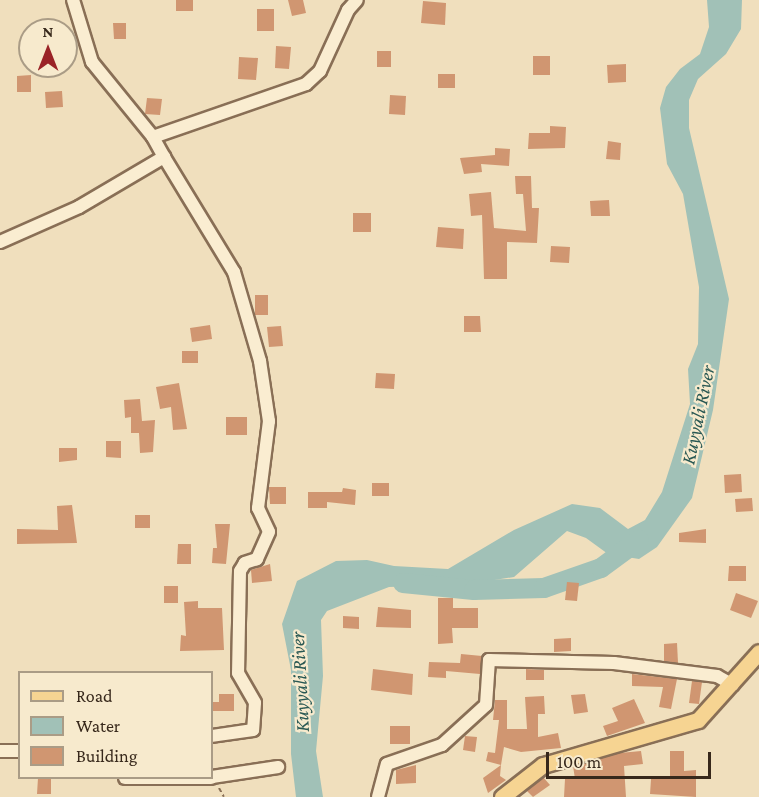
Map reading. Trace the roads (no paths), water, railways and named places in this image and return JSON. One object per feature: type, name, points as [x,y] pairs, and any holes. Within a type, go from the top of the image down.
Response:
[{"type":"main road","points":[[502,797],[543,765],[699,720],[733,686],[759,652]]},
{"type":"street","points":[[73,0],[92,62],[153,138],[234,272],[260,361],[269,421],[258,508],[269,532],[257,559],[245,563],[240,571],[237,673],[255,703],[253,730],[213,736]]},
{"type":"street","points":[[153,138],[306,84],[320,71],[348,10],[357,0]]},
{"type":"street","points":[[0,242],[79,207],[164,157]]},
{"type":"street","points":[[378,797],[387,764],[442,745],[486,705],[489,660],[614,663],[717,676],[733,686]]},
{"type":"street","points":[[0,751],[18,751]]},
{"type":"street","points":[[213,777],[278,767]]},
{"type":"water","points":[[707,0],[742,0],[741,29],[726,54],[698,79],[689,100],[689,128],[729,299],[713,410],[692,498],[657,547],[639,559],[608,554],[586,538],[567,531],[514,577],[469,584],[389,587],[327,611],[321,620],[323,676],[316,751],[323,797],[296,797],[291,754],[291,670],[282,624],[297,581],[336,561],[367,560],[394,566],[448,569],[514,530],[572,504],[600,508],[628,529],[645,520],[662,492],[690,404],[688,369],[698,344],[699,287],[683,194],[667,164],[660,108],[666,87],[680,69],[700,54],[709,27]]},
{"type":"waterway","name":"Kuyyali River","points":[[403,583],[474,590],[544,588],[601,568],[639,540]]}]
